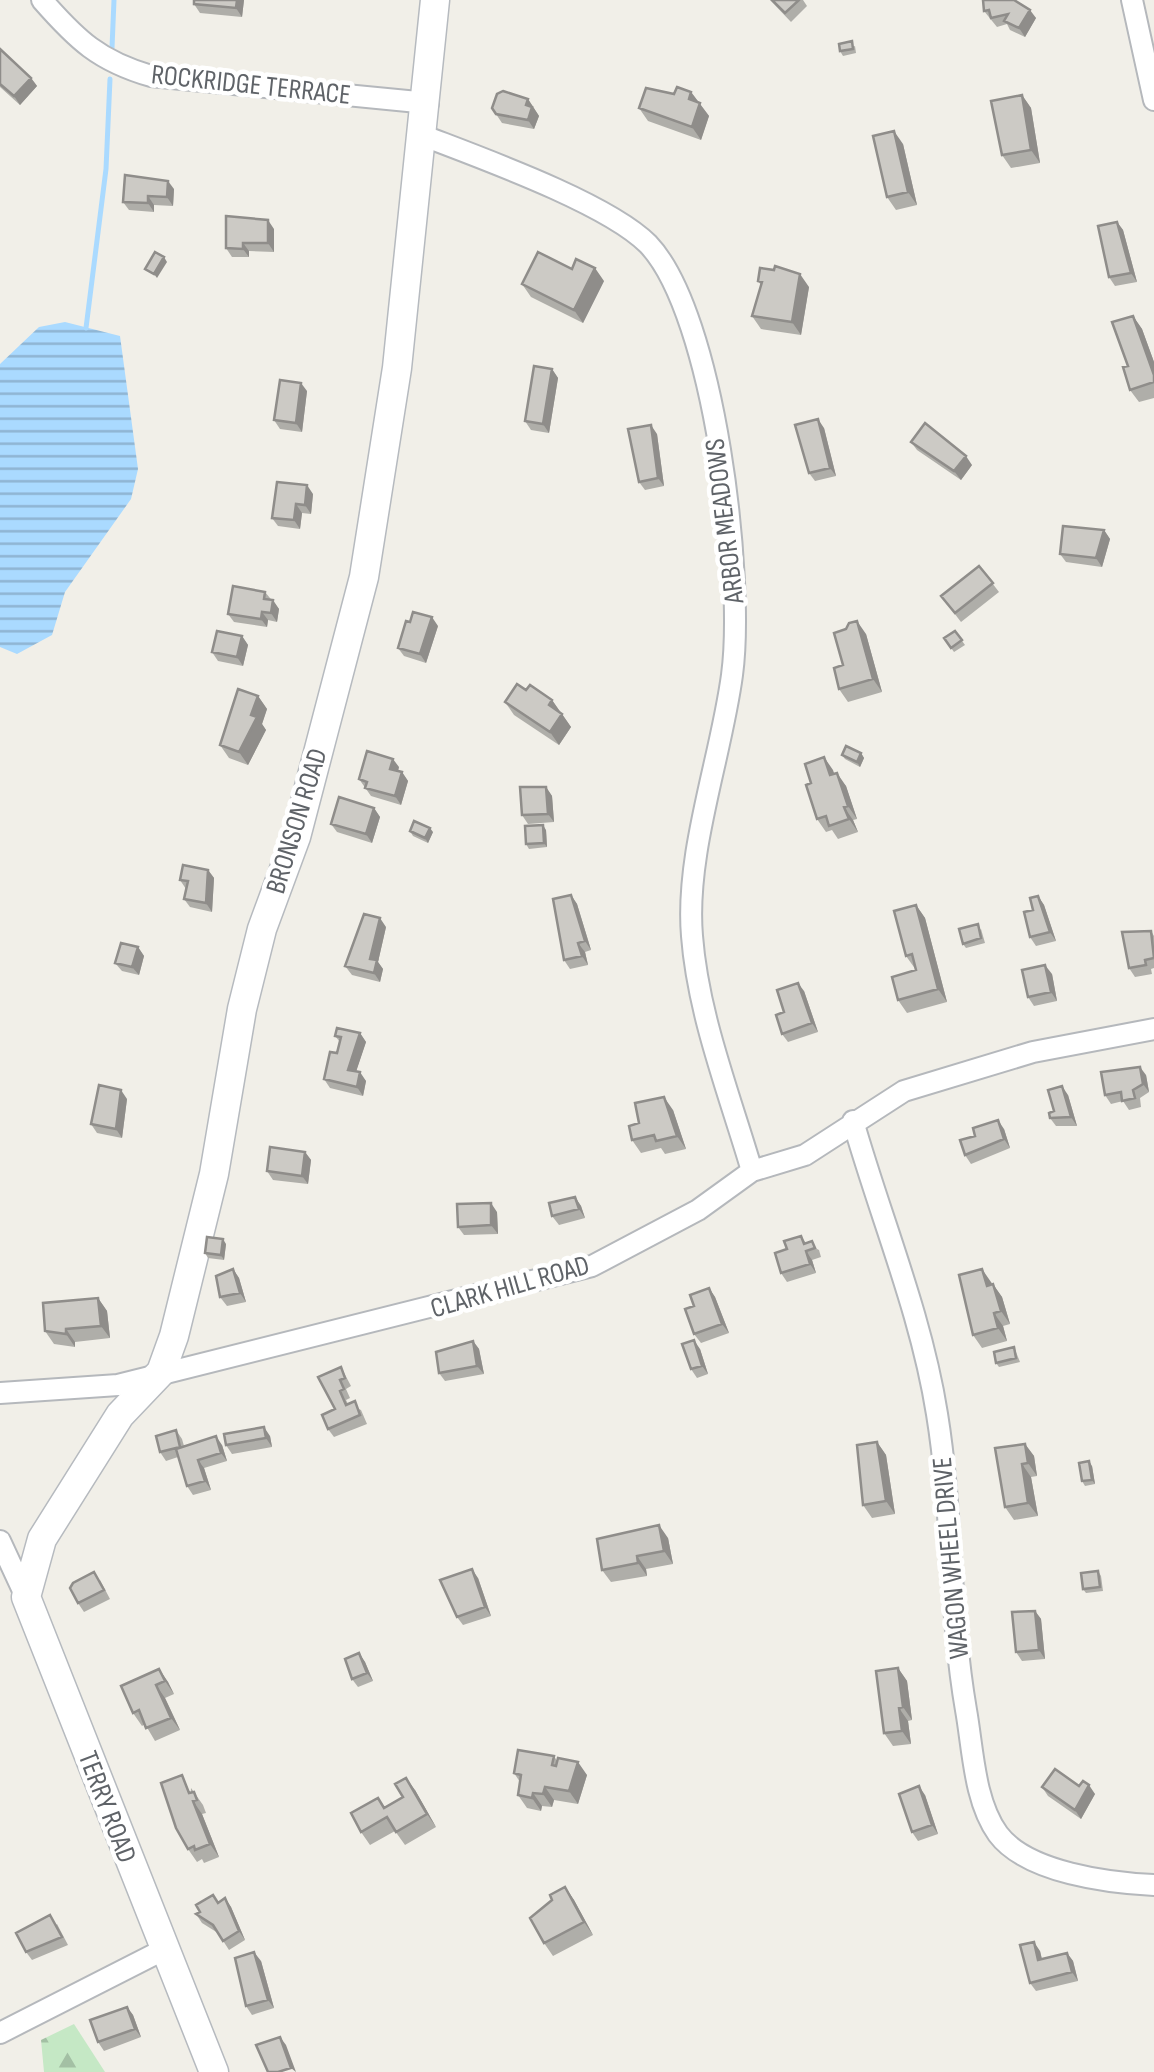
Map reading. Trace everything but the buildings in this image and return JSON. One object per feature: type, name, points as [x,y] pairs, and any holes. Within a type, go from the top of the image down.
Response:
[{"type":"street","name":"ROCKRIDGE TERRACE","points":[[42,0],[76,38],[112,65],[151,76],[428,103]]},
{"type":"street","name":"BRONSON ROAD","points":[[26,1597],[42,1539],[120,1415],[161,1372],[174,1336],[214,1174],[242,1009],[262,929],[296,837],[364,577],[398,368],[436,0]]},
{"type":"street","points":[[1132,0],[1154,100]]},
{"type":"street","name":"ARBOR MEADOWS","points":[[424,136],[571,198],[646,242],[674,276],[690,322],[712,415],[737,608],[732,673],[693,890],[692,936],[702,991],[752,1171]]},
{"type":"street","name":"CLARK HILL ROAD","points":[[0,1393],[118,1385],[592,1266],[698,1210],[752,1171],[804,1155],[904,1090],[960,1070],[1154,1029]]},
{"type":"street","name":"WAGON WHEEL DRIVE","points":[[854,1121],[908,1291],[938,1413],[963,1693],[982,1800],[999,1836],[1033,1859],[1079,1877],[1154,1885]]},
{"type":"street","name":"TERRY ROAD","points":[[0,1541],[26,1597],[214,2072]]},
{"type":"street","points":[[0,2033],[163,1950]]},
{"type":"green space","points":[[74,2024],[105,2072],[44,2072],[41,2040]]},
{"type":"water","points":[[65,322],[120,336],[138,469],[131,499],[65,592],[52,635],[17,654],[0,647],[0,364],[39,327]]},
{"type":"waterway","points":[[112,48],[114,0]]},
{"type":"waterway","points":[[86,328],[106,169],[110,79]]}]
